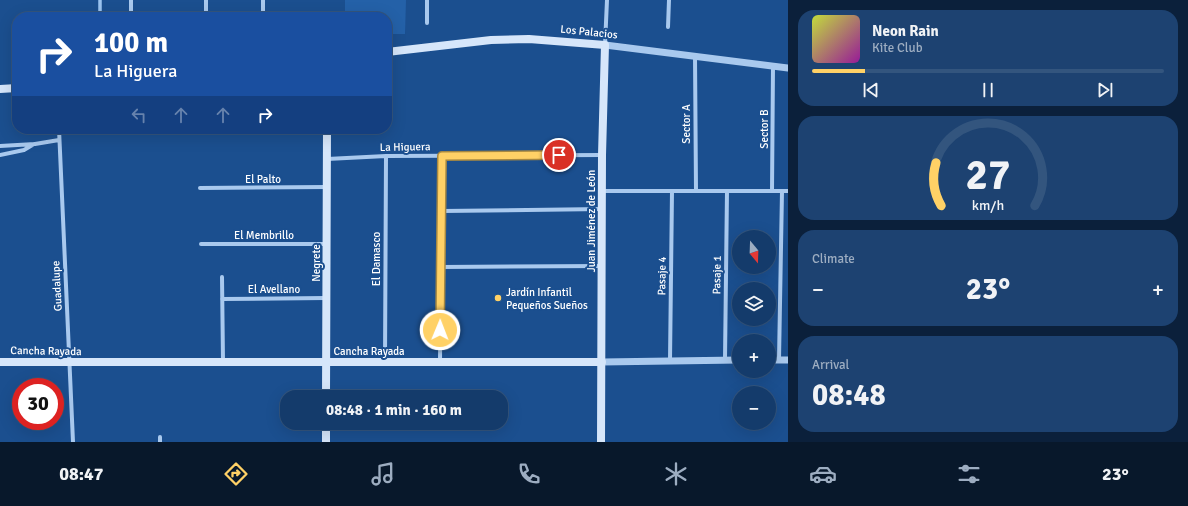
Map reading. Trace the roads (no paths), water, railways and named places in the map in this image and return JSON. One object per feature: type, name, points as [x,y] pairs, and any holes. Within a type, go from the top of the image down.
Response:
[{"type":"main road","name":"Los Palacios","points":[[392,51],[491,40],[530,39],[605,45]]},
{"type":"main road","name":"Juan Jiménez de León","points":[[602,442],[602,155],[605,45]]},
{"type":"main road","points":[[0,89],[12,88]]},
{"type":"main road","name":"Negrete","points":[[326,390],[327,134]]},
{"type":"main road","name":"Cancha Rayada","points":[[0,362],[602,362]]},
{"type":"main road","points":[[326,430],[326,442]]},
{"type":"street","points":[[131,0],[131,12]]},
{"type":"street","points":[[206,0],[206,12]]},
{"type":"street","points":[[263,0],[263,12]]},
{"type":"street","points":[[427,0],[427,22]]},
{"type":"street","name":"Juan Jiménez de León","points":[[605,45],[607,0]]},
{"type":"street","points":[[668,27],[669,0]]},
{"type":"street","name":"Los Palacios","points":[[605,45],[788,68]]},
{"type":"street","name":"Sector A","points":[[695,56],[696,191]]},
{"type":"street","name":"Sector B","points":[[772,191],[773,66]]},
{"type":"street","name":"Guadalupe","points":[[59,134],[73,442]]},
{"type":"street","points":[[0,146],[35,144],[59,140]]},
{"type":"street","points":[[0,155],[24,150],[35,144]]},
{"type":"street","name":"La Higuera","points":[[327,159],[386,156],[602,155]]},
{"type":"street","name":"El Damasco","points":[[385,362],[386,156]]},
{"type":"street","points":[[440,361],[442,156]]},
{"type":"street","name":"El Palto","points":[[200,188],[327,187]]},
{"type":"street","points":[[602,191],[788,191]]},
{"type":"street","name":"Pasaje 4","points":[[670,361],[672,191]]},
{"type":"street","name":"Pasaje 1","points":[[725,360],[727,191]]},
{"type":"street","points":[[782,191],[779,360],[788,360]]},
{"type":"street","points":[[442,211],[603,209]]},
{"type":"street","name":"El Membrillo","points":[[201,244],[327,244]]},
{"type":"street","points":[[441,267],[602,266]]},
{"type":"street","points":[[222,277],[223,363]]},
{"type":"street","name":"El Avellano","points":[[222,299],[326,298]]},
{"type":"street","name":"Cancha Rayada","points":[[602,362],[732,360]]},
{"type":"waterway","points":[[100,0],[100,12]]},
{"type":"place","name":"Jardín Infantil Pequeños Sueños","points":[[498,298]]}]
